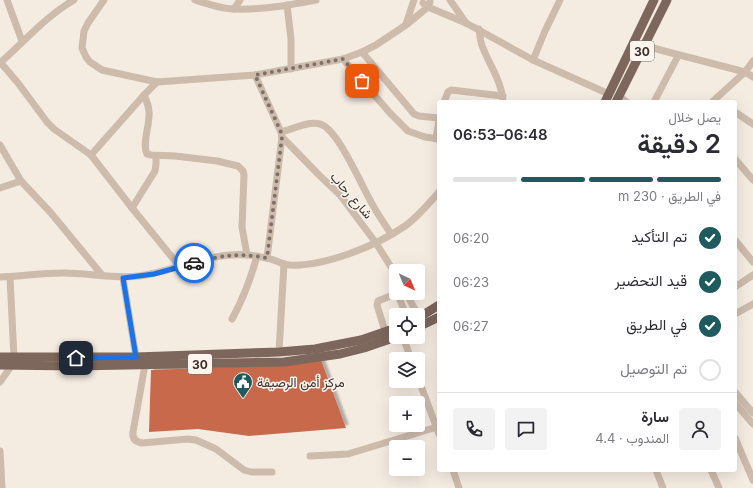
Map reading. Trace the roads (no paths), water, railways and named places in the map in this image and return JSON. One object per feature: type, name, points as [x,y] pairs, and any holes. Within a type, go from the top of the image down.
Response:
[{"type":"main road","name":"30","points":[[607,98],[654,0]]},
{"type":"main road","name":"30","points":[[618,99],[667,0]]},
{"type":"main road","points":[[425,312],[437,306]]},
{"type":"main road","points":[[425,323],[437,317]]},
{"type":"main road","name":"30","points":[[0,358],[13,361],[145,365],[241,358],[279,352],[315,349],[361,340],[389,331]]},
{"type":"main road","name":"30","points":[[76,362],[136,357],[241,358],[284,362],[319,358],[358,350],[389,339]]},
{"type":"main road","name":"30","points":[[0,365],[13,361]]},
{"type":"street","points":[[7,0],[22,41]]},
{"type":"street","points":[[74,0],[64,6],[22,41],[0,63],[18,83],[47,122],[54,129],[91,156],[180,267]]},
{"type":"street","points":[[104,0],[84,31],[82,48],[86,57],[90,62],[102,70],[157,82],[255,75],[343,59],[362,52],[406,24],[428,3]]},
{"type":"street","points":[[195,0],[234,9],[287,6],[316,0]]},
{"type":"street","points":[[234,9],[240,0]]},
{"type":"street","points":[[406,24],[414,0],[428,3],[607,98]]},
{"type":"street","points":[[450,0],[466,23]]},
{"type":"street","points":[[533,60],[560,0]]},
{"type":"street","points":[[287,6],[291,39],[291,69]]},
{"type":"street","points":[[445,100],[448,92],[451,90],[503,99],[497,77],[483,49],[479,29]]},
{"type":"street","points":[[645,46],[678,56],[745,72],[753,77]]},
{"type":"street","points":[[362,52],[414,114],[437,119]]},
{"type":"street","points":[[655,100],[678,56]]},
{"type":"street","points":[[343,59],[390,113],[408,131],[425,138],[437,139]]},
{"type":"street","points":[[717,100],[745,72],[753,61]]},
{"type":"street","points":[[255,75],[282,135],[267,258]]},
{"type":"street","points":[[91,156],[157,82]]},
{"type":"street","points":[[144,95],[150,117],[145,150],[149,155],[193,157],[238,166],[243,170],[242,228],[247,255]]},
{"type":"street","points":[[737,113],[753,124]]},
{"type":"street","points":[[282,135],[305,125],[316,123],[327,127],[346,154],[370,200],[391,234]]},
{"type":"street","name":"شارع رحاب","points":[[282,135],[340,195],[376,243],[389,264]]},
{"type":"street","points":[[0,145],[21,180],[51,213],[102,275]]},
{"type":"street","points":[[132,208],[155,171],[156,156]]},
{"type":"street","points":[[737,161],[753,180]]},
{"type":"street","points":[[0,188],[21,180]]},
{"type":"street","points":[[0,277],[64,273],[102,275],[123,278],[154,274],[224,256],[247,255],[267,258],[284,264],[309,264],[356,252],[376,243],[405,226],[437,194]]},
{"type":"street","points":[[737,242],[752,260]]},
{"type":"street","points":[[232,318],[239,306],[252,275],[257,256]]},
{"type":"street","points":[[279,352],[284,264]]},
{"type":"street","points":[[737,286],[753,275]]},
{"type":"street","points":[[0,382],[13,361],[10,277]]},
{"type":"street","points":[[123,278],[136,357]]},
{"type":"street","points":[[385,332],[376,305],[378,301],[395,294],[398,295],[403,308]]},
{"type":"street","points":[[737,313],[753,304]]},
{"type":"street","points":[[145,365],[133,432],[133,437],[136,441],[142,443],[188,439],[196,440],[216,449],[244,470],[251,472],[272,472]]},
{"type":"street","points":[[422,388],[437,427]]},
{"type":"street","points":[[737,394],[753,412]]},
{"type":"street","points":[[737,405],[753,424]]},
{"type":"street","points":[[310,456],[348,454],[437,430]]},
{"type":"street","points":[[737,443],[753,480]]},
{"type":"street","points":[[0,451],[2,488]]},
{"type":"street","points":[[454,472],[459,488]]},
{"type":"street","points":[[657,472],[663,488]]},
{"type":"street","points":[[712,472],[719,488]]},
{"type":"place","name":"مركز أمن الرصيفة","points":[[243,399]]}]
